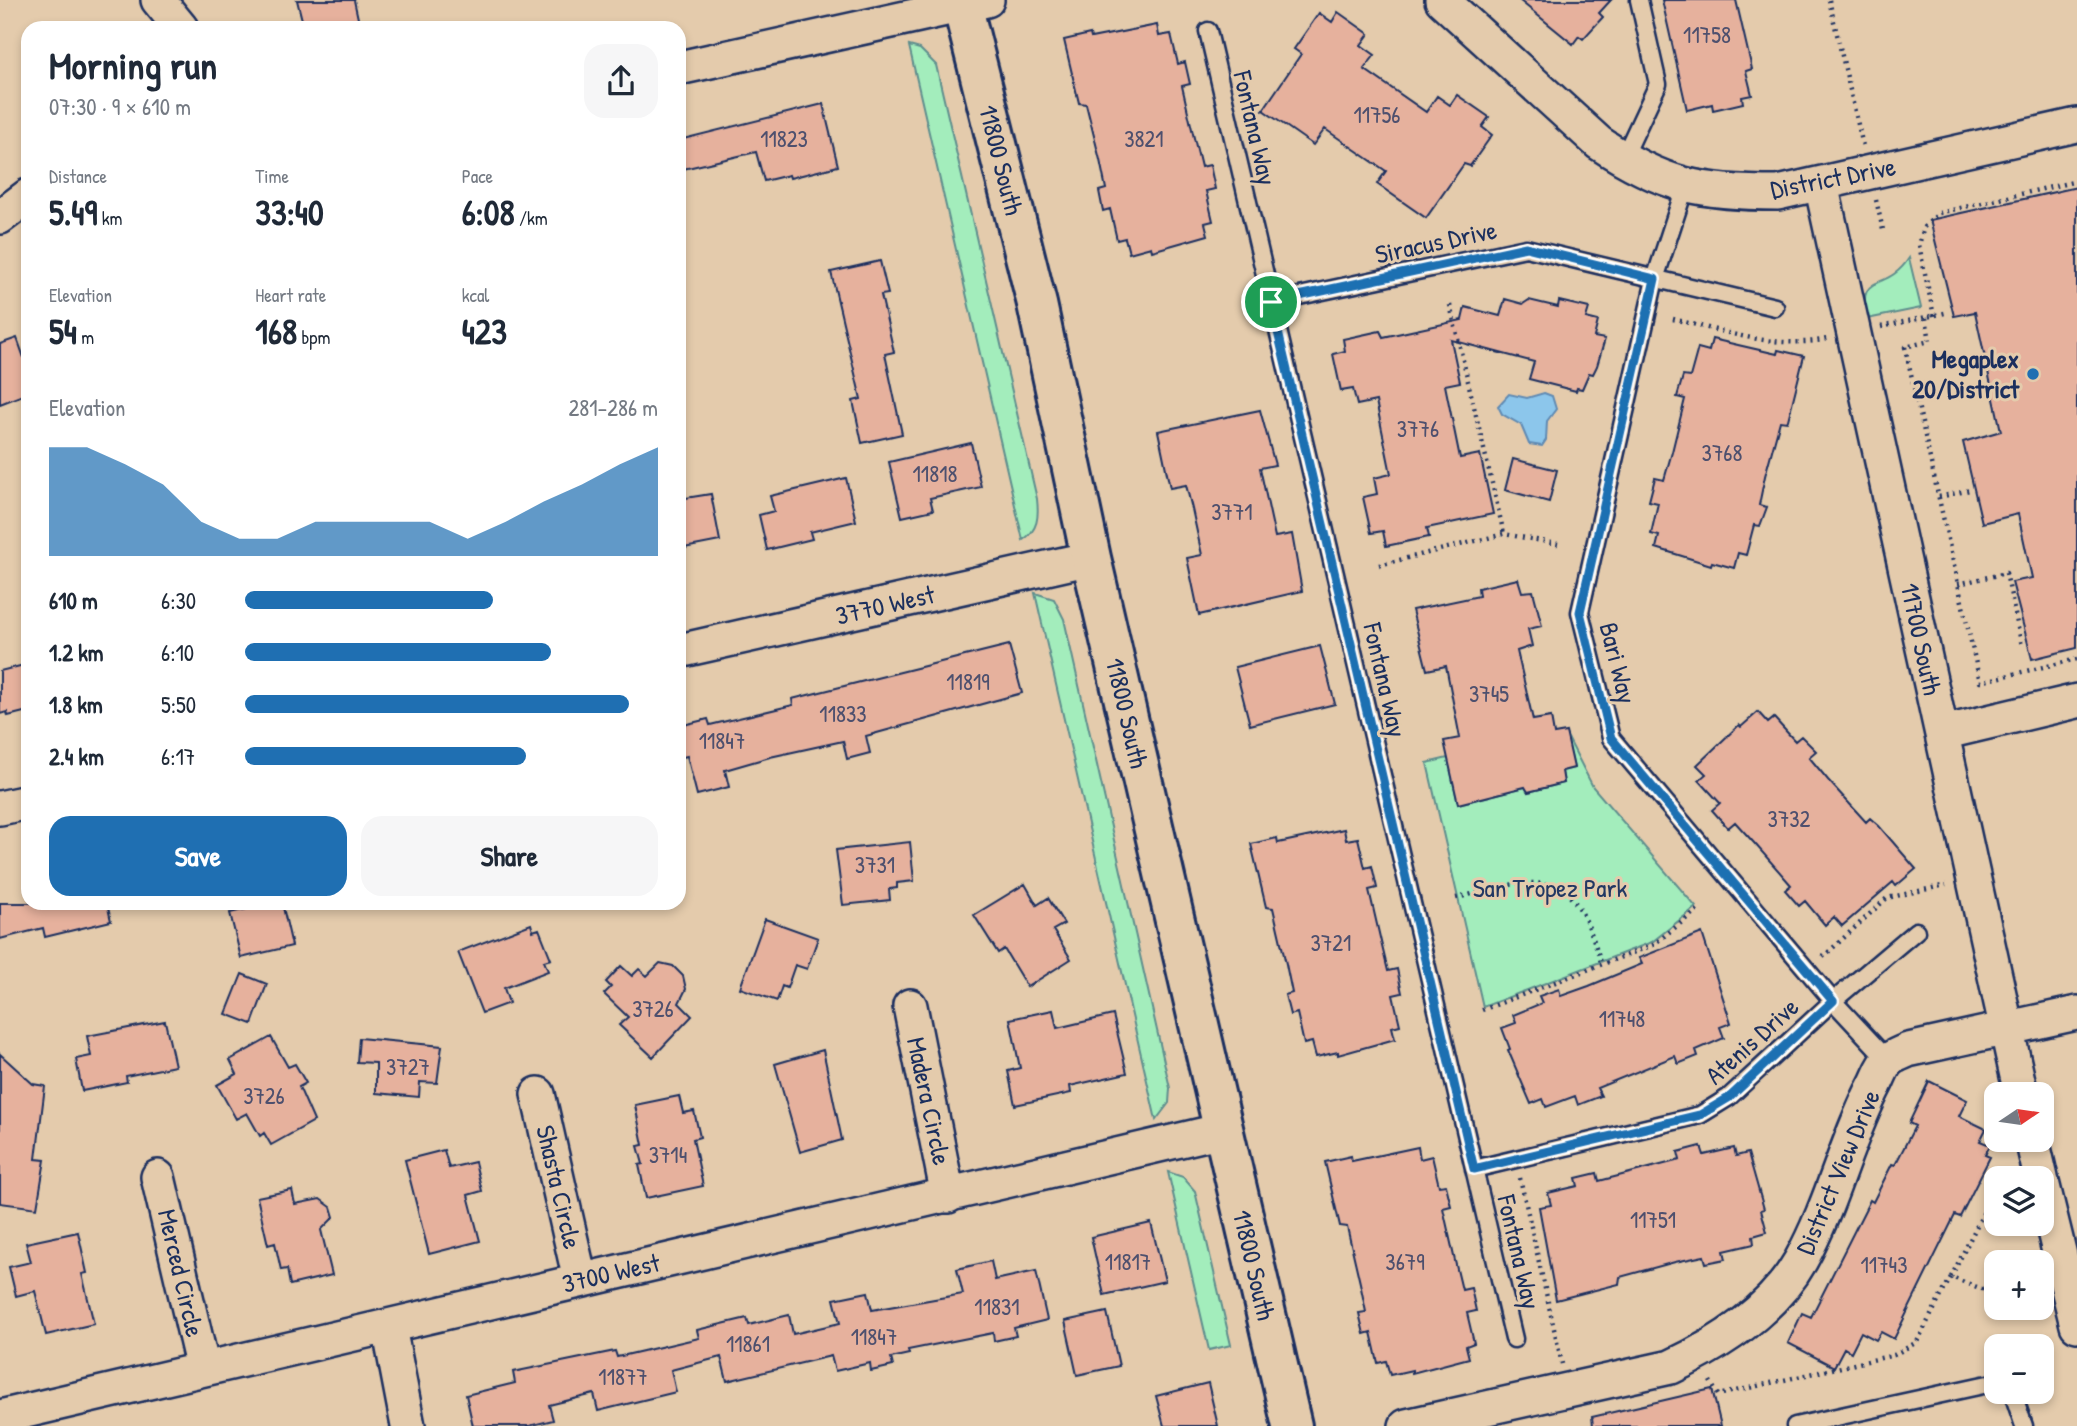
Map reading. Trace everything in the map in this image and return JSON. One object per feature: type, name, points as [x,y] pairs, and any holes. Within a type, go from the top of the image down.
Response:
[{"type":"main road","name":"11800 South","points":[[970,2],[1091,558],[1292,1426]]},
{"type":"street","points":[[158,0],[175,21]]},
{"type":"street","name":"District Drive","points":[[1442,0],[1583,129],[1623,159],[1685,187],[1734,193],[1778,193],[2077,124]]},
{"type":"street","points":[[686,66],[970,2]]},
{"type":"street","name":"11700 South","points":[[1821,184],[2018,1082]]},
{"type":"street","points":[[0,217],[21,201]]},
{"type":"street","name":"3770 West","points":[[686,649],[1091,558]]},
{"type":"street","points":[[1942,733],[2077,701]]},
{"type":"street","points":[[0,808],[21,804]]},
{"type":"street","name":"Madera Circle","points":[[910,1006],[948,1196]]},
{"type":"street","points":[[2005,1028],[2077,1013]]},
{"type":"street","name":"District View Drive","points":[[1406,1426],[1671,1367],[1705,1351],[1745,1322],[1775,1295],[1800,1262],[1833,1190],[1863,1109],[1888,1060],[1908,1051],[2005,1028]]},
{"type":"street","name":"Shasta Circle","points":[[538,1094],[580,1280]]},
{"type":"street","name":"3700 West","points":[[0,1417],[1223,1130]]},
{"type":"street","name":"Merced Circle","points":[[158,1177],[203,1369]]},
{"type":"street","points":[[2054,1228],[2076,1317]]},
{"type":"street","points":[[389,1326],[408,1426]]},
{"type":"lane","points":[[1623,159],[1658,84],[1639,0]]},
{"type":"lane","name":"Fontana Way","points":[[1208,31],[1514,1339]]},
{"type":"lane","name":"Bari Way","points":[[1685,187],[1655,279],[1580,612],[1611,738],[1833,1001],[1888,1060]]},
{"type":"lane","name":"Siracus Drive","points":[[1271,302],[1526,247],[1775,307]]},
{"type":"lane","name":"Atenis Drive","points":[[1474,1169],[1700,1115],[1730,1097],[1833,1001],[1916,931]]},
{"type":"lane","points":[[1795,1426],[1984,1385]]},
{"type":"lane","points":[[2016,1404],[2024,1426]]},
{"type":"path","points":[[1829,0],[1863,150]]},
{"type":"path","points":[[1934,316],[1919,245],[1924,227],[1939,213],[2077,181]]},
{"type":"path","points":[[1874,196],[1883,230]]},
{"type":"path","points":[[1450,305],[1504,534]]},
{"type":"path","points":[[1869,329],[1949,312]]},
{"type":"path","points":[[1926,318],[1930,341],[1905,347],[1980,682],[2077,659]]},
{"type":"path","points":[[1673,320],[1758,339],[1814,342],[1831,338]]},
{"type":"path","points":[[1939,496],[1970,490]]},
{"type":"path","points":[[1379,565],[1504,534],[1558,544]]},
{"type":"path","points":[[1958,584],[2006,573],[2022,646]]},
{"type":"path","points":[[1456,898],[1525,883],[1560,889],[1579,907],[1602,965]]},
{"type":"path","points":[[1823,957],[1887,898],[1950,884]]},
{"type":"path","points":[[1482,1010],[1653,945],[1700,907]]},
{"type":"path","points":[[1519,1176],[1562,1364]]},
{"type":"path","points":[[1710,1381],[1718,1395],[1894,1355],[1917,1342],[1984,1212]]},
{"type":"path","points":[[1951,1277],[1984,1289]]},
{"type":"green space","points":[[909,46],[920,49],[936,65],[1037,499],[1036,522],[1032,532],[1023,540]]},
{"type":"green space","points":[[1909,258],[1921,308],[1867,319],[1865,304],[1869,288],[1891,276]]},
{"type":"green space","points":[[1035,593],[1054,599],[1064,619],[1170,1088],[1169,1103],[1156,1120]]},
{"type":"green space","name":"San Tropez Park","points":[[1566,734],[1593,787],[1696,907],[1652,942],[1483,1007],[1427,763],[1448,758],[1458,804],[1525,787],[1528,792],[1564,783],[1562,771],[1574,768]]},
{"type":"green space","points":[[1168,1172],[1183,1177],[1195,1191],[1231,1345],[1209,1350]]},
{"type":"water","points":[[1544,393],[1552,396],[1556,409],[1547,421],[1546,440],[1542,446],[1529,444],[1521,425],[1502,414],[1498,406],[1509,394],[1527,398]]},
{"type":"building","points":[[297,0],[354,0],[358,21],[302,21]]},
{"type":"building","points":[[1519,0],[1611,0],[1599,13],[1603,17],[1583,39],[1579,36],[1573,44]]},
{"type":"building","points":[[1662,0],[1736,0],[1752,69],[1746,71],[1752,95],[1742,97],[1743,103],[1713,110],[1712,104],[1687,110]]},
{"type":"building","points":[[1338,12],[1369,34],[1361,45],[1375,55],[1364,69],[1426,112],[1437,96],[1450,105],[1457,95],[1489,117],[1482,127],[1492,135],[1470,166],[1464,164],[1426,218],[1377,184],[1386,171],[1325,129],[1313,145],[1263,110],[1301,54],[1294,49],[1319,13],[1332,22]]},
{"type":"building","points":[[1157,25],[1159,36],[1171,34],[1178,64],[1185,62],[1190,84],[1182,86],[1194,138],[1201,167],[1210,165],[1215,189],[1206,191],[1213,221],[1205,223],[1208,235],[1152,251],[1151,247],[1129,253],[1125,238],[1117,240],[1110,209],[1103,211],[1099,191],[1106,189],[1100,160],[1086,104],[1079,103],[1064,40],[1090,34],[1091,38]]},
{"type":"building","points":[[823,104],[838,166],[790,178],[789,175],[764,181],[756,152],[686,168],[686,138]]},
{"type":"building","name":"Megaplex 20/District","points":[[2077,187],[2077,648],[2032,659],[2012,582],[2032,578],[2018,514],[1982,523],[1963,442],[2001,431],[1975,312],[1954,316],[1930,220]]},
{"type":"building","points":[[880,261],[888,294],[881,295],[894,352],[885,354],[902,434],[862,443],[853,401],[861,399],[831,272]]},
{"type":"building","points":[[1505,299],[1523,304],[1529,300],[1558,307],[1559,301],[1589,308],[1586,318],[1598,321],[1594,337],[1605,339],[1597,366],[1593,374],[1589,373],[1582,389],[1577,388],[1576,391],[1529,379],[1534,362],[1451,340],[1460,382],[1445,385],[1460,458],[1480,454],[1493,514],[1427,528],[1429,537],[1386,546],[1383,531],[1371,533],[1363,497],[1377,494],[1374,478],[1391,474],[1376,401],[1357,405],[1353,389],[1341,391],[1333,354],[1345,351],[1343,339],[1380,331],[1383,337],[1462,320],[1465,307],[1500,316]]},
{"type":"building","points":[[17,338],[21,349],[21,396],[0,404],[0,344]]},
{"type":"building","points":[[1712,339],[1777,354],[1778,350],[1804,356],[1788,420],[1780,421],[1765,476],[1759,505],[1767,507],[1760,526],[1754,525],[1746,555],[1738,553],[1734,568],[1712,562],[1711,565],[1656,548],[1659,536],[1651,534],[1658,503],[1649,501],[1655,478],[1664,480],[1672,452],[1685,399],[1677,397],[1683,376],[1690,377],[1698,348],[1709,351]]},
{"type":"building","points":[[1260,410],[1275,465],[1260,468],[1275,537],[1292,534],[1302,591],[1199,615],[1187,558],[1202,555],[1192,509],[1186,485],[1170,488],[1158,431]]},
{"type":"building","points":[[971,443],[981,487],[930,498],[933,510],[902,517],[889,462]]},
{"type":"building","points":[[1513,459],[1557,470],[1549,502],[1505,490]]},
{"type":"building","points":[[846,478],[856,521],[810,532],[812,539],[767,550],[759,515],[774,511],[770,496]]},
{"type":"building","points":[[711,494],[720,541],[686,548],[686,498]]},
{"type":"building","points":[[1518,579],[1522,592],[1533,591],[1542,626],[1528,629],[1532,646],[1517,651],[1533,720],[1551,717],[1554,734],[1566,732],[1574,768],[1562,771],[1564,783],[1528,792],[1525,787],[1458,804],[1444,741],[1460,738],[1446,666],[1427,670],[1412,610],[1479,596],[1478,588]]},
{"type":"building","points":[[1009,645],[1022,693],[866,736],[870,753],[847,759],[843,741],[725,770],[729,787],[697,795],[686,756],[686,724],[708,719],[710,725],[793,705],[792,699]]},
{"type":"building","points":[[1320,646],[1335,704],[1250,725],[1235,667]]},
{"type":"building","points":[[21,666],[21,713],[8,716],[7,712],[0,714],[0,671]]},
{"type":"building","points":[[1758,712],[1768,723],[1774,718],[1795,741],[1801,736],[1816,751],[1809,757],[1828,780],[1866,822],[1870,818],[1879,826],[1916,869],[1896,886],[1893,882],[1842,926],[1834,917],[1825,925],[1805,901],[1799,906],[1785,890],[1791,885],[1755,844],[1735,822],[1728,828],[1712,810],[1720,803],[1699,780],[1706,774],[1697,765],[1739,725],[1741,727]]},
{"type":"building","points":[[1344,829],[1346,840],[1358,838],[1365,868],[1372,866],[1377,888],[1369,890],[1381,942],[1388,971],[1397,969],[1402,993],[1393,995],[1400,1025],[1392,1027],[1395,1039],[1338,1055],[1338,1052],[1316,1057],[1312,1042],[1304,1044],[1297,1013],[1290,1015],[1285,995],[1292,993],[1286,964],[1273,908],[1266,907],[1251,844],[1277,838],[1278,843]]},
{"type":"building","points":[[910,842],[914,881],[897,883],[897,888],[889,889],[890,900],[843,905],[836,850]]},
{"type":"building","points":[[1025,884],[1037,905],[1048,898],[1064,924],[1053,930],[1071,959],[1027,987],[1004,949],[998,953],[974,915]]},
{"type":"building","points":[[0,903],[21,903],[21,910],[109,910],[111,921],[45,937],[43,928],[0,939]]},
{"type":"building","points":[[243,910],[284,910],[292,946],[241,958],[230,913]]},
{"type":"building","points":[[765,919],[818,938],[807,969],[795,965],[787,988],[782,986],[777,1001],[740,988]]},
{"type":"building","points":[[531,924],[533,931],[539,929],[551,959],[544,961],[548,971],[504,988],[509,1003],[482,1013],[458,952]]},
{"type":"building","points":[[1702,933],[1731,1023],[1720,1027],[1724,1038],[1696,1050],[1698,1056],[1678,1064],[1675,1056],[1597,1088],[1601,1096],[1578,1105],[1575,1096],[1546,1107],[1543,1099],[1531,1104],[1508,1050],[1510,1049],[1502,1028],[1516,1023],[1513,1015],[1542,1003],[1539,996],[1559,989],[1561,996],[1589,986],[1642,964],[1639,958]]},
{"type":"building","points":[[660,963],[673,966],[683,976],[686,989],[679,1003],[692,1016],[653,1057],[619,1025],[628,1017],[604,994],[611,987],[606,982],[621,966],[632,976],[639,969],[647,976]]},
{"type":"building","points":[[242,974],[267,984],[252,1024],[226,1014]]},
{"type":"building","points":[[1053,1010],[1057,1028],[1113,1015],[1127,1073],[1070,1086],[1071,1093],[1015,1105],[1008,1071],[1020,1068],[1010,1019]]},
{"type":"building","points":[[165,1021],[175,1066],[126,1076],[127,1082],[82,1091],[76,1059],[91,1056],[87,1036]]},
{"type":"building","points":[[271,1037],[288,1067],[295,1064],[306,1083],[299,1087],[314,1121],[271,1145],[264,1133],[260,1136],[247,1113],[236,1119],[217,1085],[237,1074],[230,1060]]},
{"type":"building","points":[[359,1038],[442,1046],[437,1083],[420,1082],[419,1097],[376,1093],[376,1063],[357,1062]]},
{"type":"building","points":[[823,1050],[842,1140],[800,1152],[775,1064]]},
{"type":"building","points":[[0,1054],[33,1084],[45,1086],[36,1159],[45,1160],[37,1208],[0,1203]]},
{"type":"building","points":[[1929,1081],[1967,1100],[1959,1116],[1984,1128],[1980,1141],[1984,1143],[1985,1155],[1990,1157],[1960,1217],[1955,1215],[1894,1339],[1881,1332],[1876,1340],[1861,1332],[1851,1352],[1844,1348],[1834,1367],[1788,1343],[1802,1313],[1811,1317],[1870,1200],[1873,1202],[1892,1164],[1895,1165],[1915,1126],[1909,1123]]},
{"type":"building","points":[[679,1096],[683,1113],[694,1111],[700,1137],[693,1139],[703,1186],[646,1198],[639,1165],[643,1164],[638,1146],[643,1145],[635,1105]]},
{"type":"building","points":[[1701,1146],[1704,1155],[1734,1148],[1736,1156],[1748,1153],[1764,1209],[1761,1210],[1767,1232],[1753,1236],[1754,1244],[1724,1251],[1726,1259],[1706,1263],[1704,1256],[1675,1262],[1620,1277],[1619,1284],[1556,1300],[1539,1207],[1551,1205],[1548,1193],[1578,1186],[1576,1178],[1597,1173],[1599,1181],[1680,1160],[1678,1152]]},
{"type":"building","points":[[1418,1147],[1420,1159],[1432,1156],[1439,1186],[1446,1185],[1451,1206],[1443,1208],[1455,1261],[1462,1290],[1471,1288],[1476,1311],[1467,1313],[1474,1343],[1466,1346],[1469,1358],[1412,1373],[1412,1370],[1390,1375],[1386,1361],[1378,1363],[1371,1332],[1364,1334],[1359,1313],[1366,1312],[1360,1283],[1347,1227],[1340,1226],[1325,1162],[1351,1156],[1352,1161]]},
{"type":"building","points":[[444,1150],[449,1168],[475,1162],[482,1191],[468,1195],[480,1241],[429,1254],[405,1160]]},
{"type":"building","points":[[292,1190],[295,1204],[320,1199],[331,1207],[334,1217],[321,1230],[332,1275],[290,1285],[287,1269],[281,1270],[275,1243],[268,1245],[257,1197]]},
{"type":"building","points":[[1151,1223],[1165,1281],[1104,1295],[1091,1237]]},
{"type":"building","points":[[78,1232],[87,1273],[82,1274],[94,1324],[46,1335],[35,1291],[16,1296],[9,1267],[31,1262],[26,1243]]},
{"type":"building","points":[[991,1261],[995,1280],[1036,1271],[1047,1320],[1014,1328],[1016,1336],[994,1341],[993,1333],[908,1350],[909,1354],[891,1358],[893,1366],[871,1371],[870,1363],[835,1371],[831,1356],[727,1381],[721,1357],[671,1370],[676,1392],[598,1411],[594,1394],[549,1405],[553,1420],[529,1426],[473,1426],[466,1395],[515,1383],[513,1372],[615,1351],[617,1357],[699,1338],[697,1330],[747,1318],[749,1325],[789,1315],[793,1334],[840,1323],[834,1299],[868,1292],[872,1310],[963,1294],[957,1269]]},
{"type":"building","points":[[1107,1312],[1119,1366],[1077,1375],[1065,1321]]},
{"type":"building","points":[[1208,1383],[1218,1426],[1164,1426],[1156,1396]]},
{"type":"building","points":[[1712,1389],[1721,1426],[1593,1426],[1592,1417]]},
{"type":"place","name":"Megaplex 20/District","points":[[2033,374]]},
{"type":"route","points":[[1526,247],[1655,279],[1580,612],[1611,738],[1833,1001],[1730,1097],[1700,1115],[1474,1169],[1271,302],[1526,247]]}]
